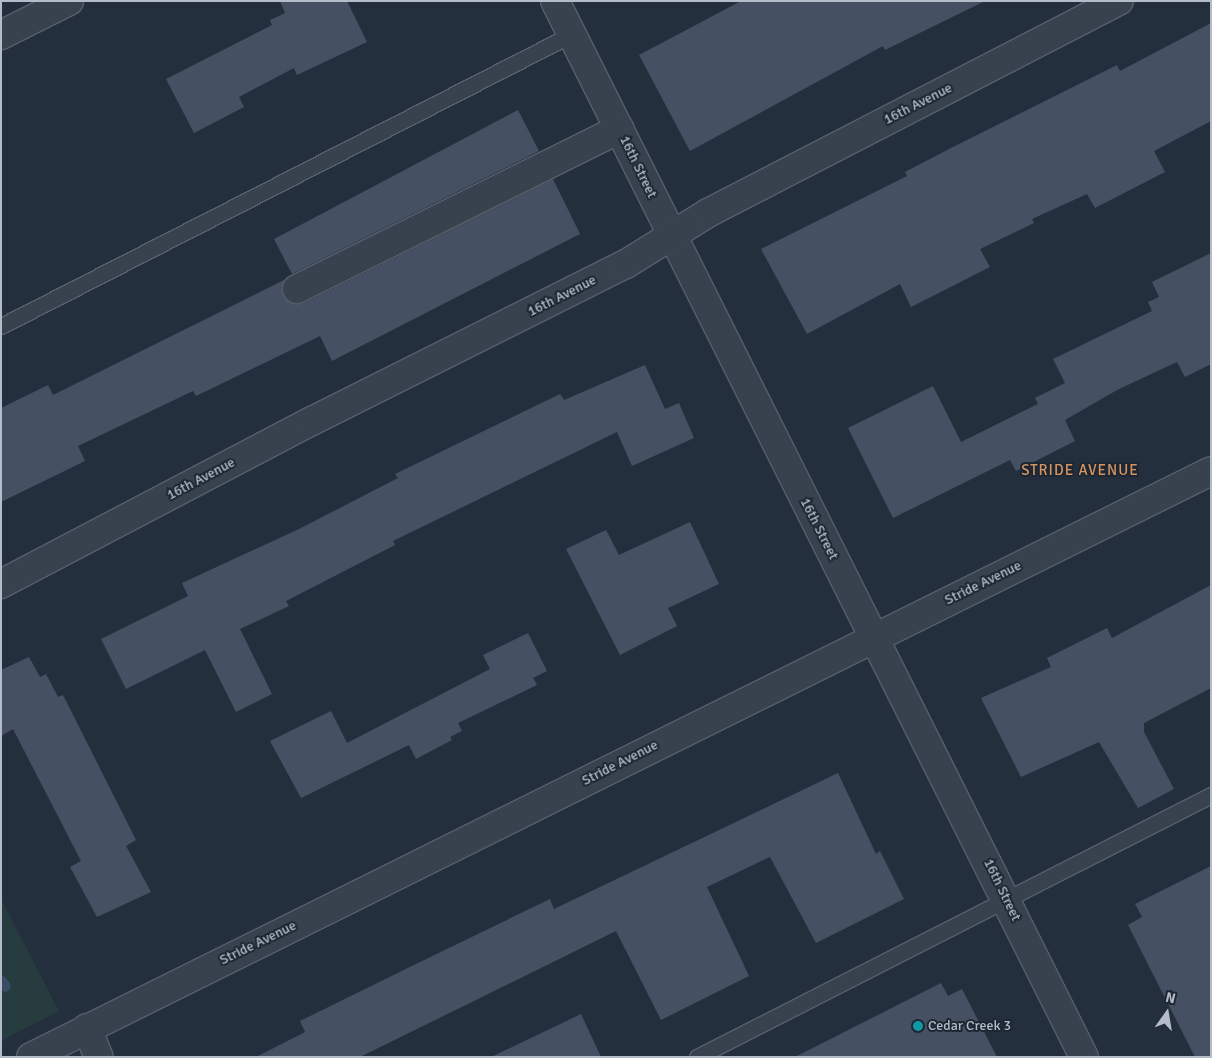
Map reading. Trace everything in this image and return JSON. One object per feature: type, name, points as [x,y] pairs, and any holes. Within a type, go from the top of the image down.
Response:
[{"type":"street","points":[[1,35],[69,1]]},
{"type":"street","name":"16th Street","points":[[555,1],[1006,896],[1084,1057]]},
{"type":"street","name":"16th Avenue","points":[[1,584],[312,421],[626,264],[672,236],[1119,1]]},
{"type":"street","points":[[297,289],[619,128]]},
{"type":"street","name":"Stride Avenue","points":[[31,1057],[875,635],[1211,471]]},
{"type":"street","points":[[87,1028],[99,1057]]},
{"type":"lane","points":[[1,326],[572,34]]},
{"type":"lane","points":[[697,1057],[1006,896],[1211,795]]},
{"type":"green space","points":[[1,899],[59,1011],[1,1041]]},
{"type":"building","points":[[280,1],[347,1],[367,42],[297,75],[294,68],[239,97],[244,107],[194,133],[166,79],[272,25],[270,20],[285,13]]},
{"type":"building","points":[[741,1],[985,1],[885,50],[883,46],[690,151],[639,55]]},
{"type":"building","points":[[1211,23],[1211,121],[1154,151],[1165,172],[1095,208],[1087,194],[1032,219],[1034,223],[980,249],[990,267],[911,307],[900,284],[807,334],[761,249],[907,176],[905,172],[949,149],[1117,65],[1120,71]]},
{"type":"building","points":[[518,110],[539,151],[292,274],[274,239]]},
{"type":"building","points":[[553,179],[580,234],[332,361],[320,336],[196,396],[193,391],[78,446],[85,461],[1,502],[1,408],[48,385],[53,395],[284,280],[283,296],[296,304],[304,303]]},
{"type":"building","points":[[1211,253],[1211,364],[1185,377],[1177,362],[1117,390],[1065,420],[1075,441],[1016,471],[1010,460],[893,518],[848,428],[933,386],[961,442],[1038,404],[1035,398],[1065,383],[1053,359],[1152,311],[1148,302],[1159,297],[1152,282]]},
{"type":"building","points":[[645,365],[665,409],[679,403],[694,438],[632,466],[617,432],[393,541],[395,545],[286,601],[289,606],[240,629],[272,694],[236,712],[205,650],[126,689],[101,639],[188,596],[182,583],[301,528],[398,478],[395,474],[560,394],[564,400]]},
{"type":"building","points":[[690,522],[719,584],[668,608],[677,626],[620,655],[566,549],[606,530],[619,555]]},
{"type":"building","points":[[1211,585],[1211,688],[1144,723],[1144,732],[1174,789],[1138,808],[1099,742],[1021,777],[981,698],[1051,667],[1047,658],[1107,628],[1112,638]]},
{"type":"building","points":[[528,633],[547,671],[533,678],[537,685],[458,723],[462,731],[450,737],[452,740],[416,759],[409,745],[301,798],[270,741],[331,711],[347,743],[490,669],[483,655]]},
{"type":"building","points":[[29,657],[40,677],[46,674],[58,697],[63,695],[136,840],[126,846],[151,892],[97,917],[70,867],[81,861],[13,729],[1,736],[1,670]]},
{"type":"building","points":[[838,773],[876,854],[880,851],[904,899],[816,943],[770,857],[707,887],[749,976],[661,1020],[616,931],[360,1057],[256,1057],[305,1032],[300,1021],[420,962],[550,899],[554,909]]},
{"type":"building","points":[[1211,866],[1211,1057],[1195,1057],[1128,925],[1142,917],[1135,904]]},
{"type":"building","name":"Cedar Creek 3","points":[[941,983],[948,996],[962,989],[997,1057],[795,1057]]},
{"type":"building","points":[[581,1014],[601,1057],[491,1057]]},
{"type":"waterway","points":[[1,981],[5,986]]},
{"type":"place","name":"Cedar Creek 3","points":[[918,1026]]},
{"type":"district","name":"STRIDE AVENUE","points":[[1080,471]]}]
